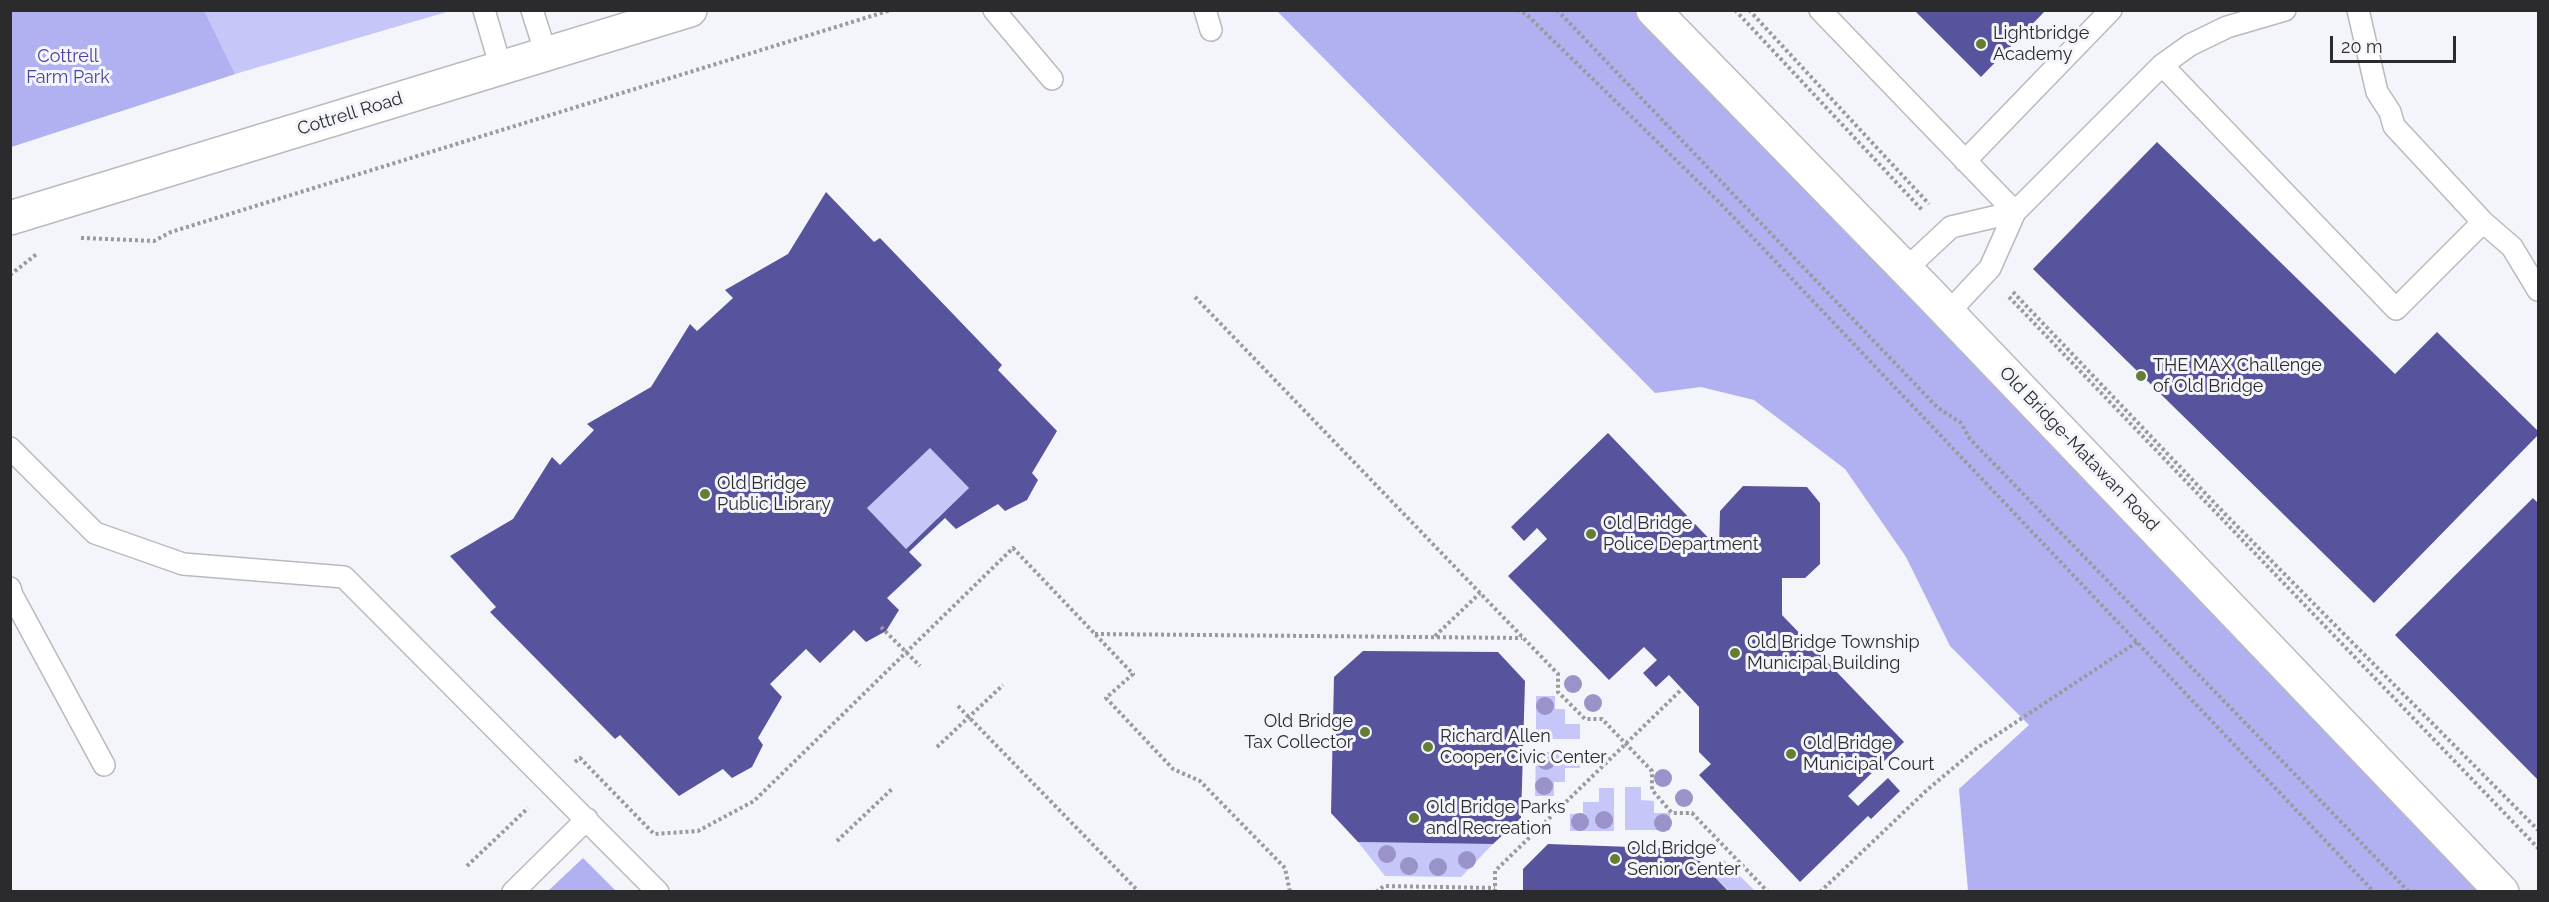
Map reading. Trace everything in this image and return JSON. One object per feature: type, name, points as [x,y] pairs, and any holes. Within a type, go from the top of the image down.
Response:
[{"type":"main road","name":"Cottrell Road","points":[[10,219],[690,10]]},
{"type":"main road","name":"Old Bridge-Matawan Road","points":[[1653,10],[1906,269],[2502,891]]},
{"type":"lane","points":[[484,10],[501,68]]},
{"type":"lane","points":[[532,10],[546,54]]},
{"type":"lane","points":[[994,10],[1052,79]]},
{"type":"lane","points":[[1820,10],[2015,212]]},
{"type":"lane","points":[[1965,161],[2111,10]]},
{"type":"lane","points":[[1948,313],[1987,271],[2015,212],[2162,65],[2190,45],[2227,27],[2285,10]]},
{"type":"lane","points":[[2358,10],[2377,92],[2390,112],[2394,126],[2483,222],[2512,247],[2538,290]]},
{"type":"lane","points":[[2162,65],[2396,309],[2483,222]]},
{"type":"lane","points":[[1906,269],[1947,230],[2015,212]]},
{"type":"lane","points":[[10,448],[95,532],[183,564],[344,577],[658,891]]},
{"type":"lane","points":[[10,588],[12,596],[104,765]]},
{"type":"lane","points":[[513,891],[587,819]]},
{"type":"path","points":[[70,238],[154,241],[182,229],[891,10]]},
{"type":"path","points":[[1516,10],[1526,14],[1718,201],[2374,891]]},
{"type":"path","points":[[1557,10],[1937,407],[1961,423],[1970,439],[2409,891]]},
{"type":"path","points":[[1736,10],[1947,230]]},
{"type":"path","points":[[1749,10],[1947,230]]},
{"type":"path","points":[[10,275],[32,255],[41,251]]},
{"type":"path","points":[[1987,271],[2538,830]]},
{"type":"path","points":[[1987,271],[2538,848]]},
{"type":"path","points":[[1195,297],[1558,674],[1558,692],[1585,719],[1602,719],[1652,771],[1652,790],[1672,813],[1692,813],[1768,891]]},
{"type":"path","points":[[570,766],[580,758],[654,834],[698,831],[754,801],[1013,548],[1133,674],[1106,698],[1173,769],[1200,781],[1285,868],[1290,891]]},
{"type":"path","points":[[1435,636],[1480,593]]},
{"type":"path","points":[[881,627],[920,666]]},
{"type":"path","points":[[1095,634],[1523,638]]},
{"type":"path","points":[[1820,891],[1927,790],[1977,748],[2137,642]]},
{"type":"path","points":[[937,747],[1003,685]]},
{"type":"path","points":[[1376,891],[1384,886],[1495,890],[1495,871],[1682,689]]},
{"type":"path","points":[[958,706],[1139,891]]},
{"type":"path","points":[[837,841],[893,788]]},
{"type":"path","points":[[468,866],[532,804]]},
{"type":"green space","name":"Cottrell Farm Park","points":[[10,11],[450,11],[235,74],[11,147]]},
{"type":"green space","name":"Cottrell Farm Park","points":[[10,11],[204,11],[235,74],[11,147]]},
{"type":"green space","points":[[1277,11],[1653,11],[2502,891],[1968,891],[1959,789],[2029,725],[1950,646],[1906,557],[1845,469],[1754,400],[1701,387],[1655,393]]},
{"type":"green space","points":[[930,448],[969,488],[906,549],[867,508]]},
{"type":"green space","points":[[1536,696],[1555,696],[1555,709],[1565,709],[1565,724],[1580,724],[1580,739],[1536,739]]},
{"type":"green space","points":[[1536,753],[1580,753],[1580,768],[1565,768],[1565,782],[1554,782],[1554,796],[1535,796]]},
{"type":"green space","points":[[1625,787],[1641,787],[1641,800],[1654,801],[1654,813],[1670,813],[1670,830],[1625,830]]},
{"type":"green space","points":[[1599,788],[1614,788],[1614,831],[1570,831],[1570,814],[1583,813],[1583,802],[1599,802]]},
{"type":"green space","points":[[1358,842],[1493,844],[1461,877],[1385,876]]},
{"type":"green space","points":[[583,858],[616,891],[548,891]]},
{"type":"green space","points":[[1724,860],[1755,891],[1729,891],[1711,873]]},
{"type":"building","name":"Lightbridge Academy","points":[[1914,10],[2046,10],[1981,77]]},
{"type":"building","points":[[2157,142],[2395,374],[2437,332],[2538,431],[2538,435],[2374,603],[2033,269]]},
{"type":"building","name":"Old Bridge Public Library","points":[[826,192],[874,242],[880,238],[1002,365],[998,370],[1057,431],[1032,473],[1038,480],[1027,500],[1005,511],[998,504],[956,529],[945,518],[909,552],[922,565],[887,598],[899,610],[886,631],[866,642],[854,630],[820,663],[806,649],[770,684],[782,697],[758,738],[763,745],[752,767],[732,778],[723,769],[679,796],[620,735],[615,739],[490,612],[496,607],[450,556],[513,519],[552,457],[560,465],[594,430],[587,424],[651,387],[690,324],[697,331],[733,298],[725,290],[788,254]],"holes":[[[930,448],[969,488],[906,549],[867,508]]]},
{"type":"building","name":"Old Bridge Township Municipal Building","points":[[1608,433],[1719,549],[1720,511],[1743,486],[1807,487],[1820,503],[1820,564],[1805,578],[1782,578],[1782,615],[1904,742],[1848,796],[1858,806],[1888,778],[1900,791],[1871,819],[1868,816],[1800,882],[1699,775],[1711,764],[1699,752],[1699,707],[1669,675],[1656,687],[1643,673],[1657,660],[1644,647],[1609,680],[1508,576],[1547,539],[1537,528],[1524,541],[1511,527]]},
{"type":"building","points":[[2533,498],[2538,503],[2538,780],[2395,635]]},
{"type":"building","name":"Richard Allen Cooper Civic Center","points":[[1363,651],[1498,652],[1525,681],[1521,818],[1493,844],[1358,842],[1331,813],[1334,677]]},
{"type":"building","name":"Old Bridge Senior Center","points":[[1548,844],[1688,849],[1729,892],[1523,892],[1523,869]]},
{"type":"place","name":"Lightbridge Academy","points":[[1981,44]]},
{"type":"place","name":"THE MAX Challenge of Old Bridge","points":[[2141,376]]},
{"type":"place","name":"Old Bridge Public Library","points":[[705,494]]},
{"type":"place","name":"Old Bridge Police Department","points":[[1591,534]]},
{"type":"place","name":"Old Bridge Township Municipal Building","points":[[1735,653]]},
{"type":"place","name":"Old Bridge Tax Collector","points":[[1365,732]]},
{"type":"place","name":"Richard Allen Cooper Civic Center","points":[[1428,747]]},
{"type":"place","name":"Old Bridge Municipal Court","points":[[1791,754]]},
{"type":"place","name":"Old Bridge Parks and Recreation","points":[[1414,818]]},
{"type":"place","name":"Old Bridge Senior Center","points":[[1615,859]]}]
